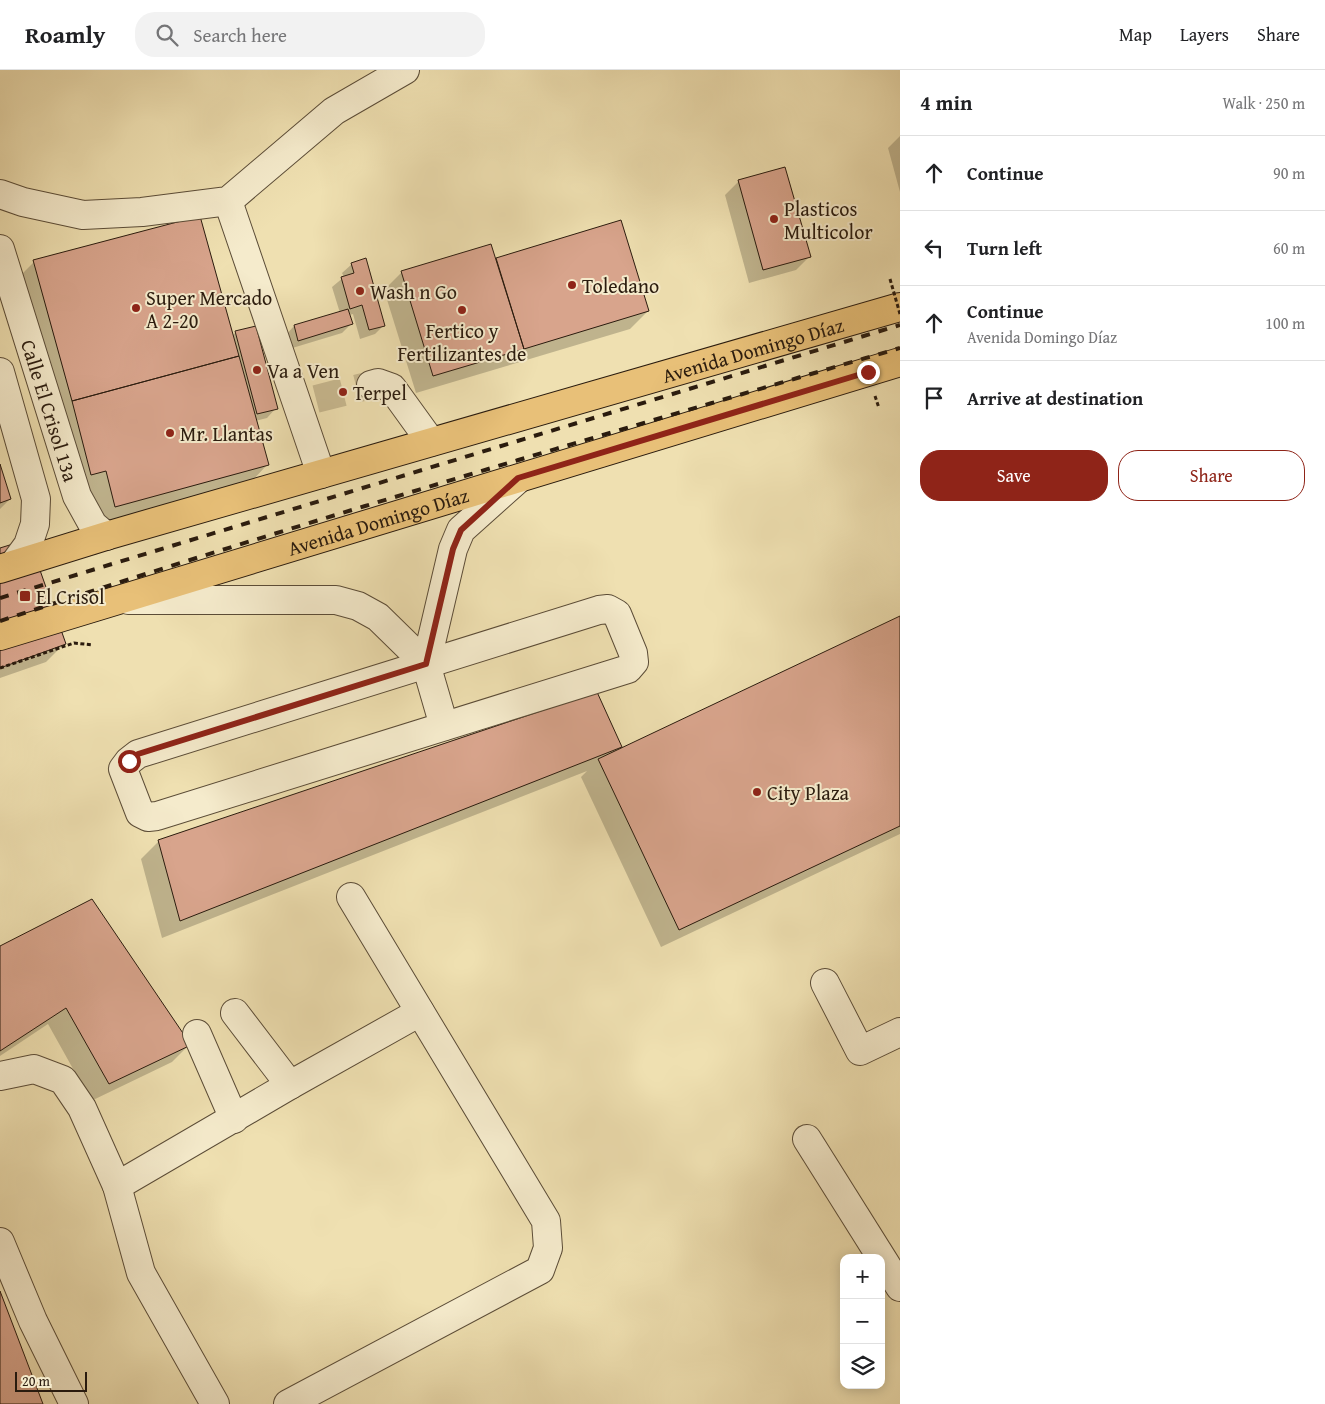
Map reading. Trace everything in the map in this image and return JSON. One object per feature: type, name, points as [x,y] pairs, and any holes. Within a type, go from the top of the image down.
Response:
[{"type":"main road","name":"Avenida Domingo Díaz","points":[[7,567],[106,536],[900,307]]},
{"type":"main road","name":"Avenida Domingo Díaz","points":[[0,636],[900,362]]},
{"type":"street","points":[[0,194],[23,202],[83,214],[142,212],[228,201],[334,111],[405,70]]},
{"type":"street","points":[[228,201],[307,402],[321,474]]},
{"type":"street","name":"Calle El Crisol 13a","points":[[0,248],[77,496],[93,526],[106,536]]},
{"type":"street","points":[[2,379],[39,375]]},
{"type":"street","name":"Calle El Crisol 13a","points":[[2,379],[36,499],[35,524],[28,545],[7,567]]},
{"type":"street","points":[[371,385],[378,383],[392,388],[431,442]]},
{"type":"street","points":[[444,726],[426,664],[453,549],[461,530],[518,478]]},
{"type":"street","points":[[119,600],[336,600],[358,606],[378,617],[426,664]]},
{"type":"street","points":[[608,609],[617,614],[633,653],[634,662],[628,669],[158,816],[148,817],[140,813],[123,769],[138,754],[426,664],[608,609]]},
{"type":"street","points":[[288,1404],[540,1270],[548,1248],[546,1221],[351,897]]},
{"type":"street","points":[[825,983],[860,1051],[900,1032]]},
{"type":"street","points":[[117,1186],[420,1012]]},
{"type":"street","points":[[235,1013],[290,1085]]},
{"type":"street","points":[[198,1034],[234,1119]]},
{"type":"street","points":[[0,1076],[34,1069],[64,1080],[82,1108],[117,1186],[140,1273],[215,1404]]},
{"type":"street","points":[[807,1138],[900,1287]]},
{"type":"street","points":[[0,1242],[33,1321],[74,1404]]},
{"type":"path","points":[[890,279],[900,314]]},
{"type":"path","points":[[0,668],[74,643],[93,645]]},
{"type":"building","name":"Plasticos Multicolor","points":[[785,167],[811,257],[763,270],[738,180]]},
{"type":"building","name":"Super Mercado A 2-20","points":[[200,216],[239,356],[72,401],[33,260]]},
{"type":"building","name":"Toledano","points":[[621,220],[649,311],[524,349],[496,258]]},
{"type":"building","name":"Fertico y Fertilizantes de","points":[[491,244],[524,349],[433,376],[401,271]]},
{"type":"building","name":"Wash n Go","points":[[366,258],[385,326],[369,330],[362,305],[350,309],[341,277],[354,273],[351,263]]},
{"type":"building","points":[[348,309],[353,324],[298,341],[294,325]]},
{"type":"building","name":"Va a Ven","points":[[256,326],[278,409],[257,414],[235,331]]},
{"type":"building","name":"Mr. Llantas","points":[[239,356],[269,465],[115,507],[106,471],[91,475],[72,401]]},
{"type":"building","points":[[0,464],[11,499],[0,503]]},
{"type":"building","name":"El Crisol","points":[[29,539],[66,644],[0,668],[0,548]]},
{"type":"building","name":"City Plaza","points":[[900,616],[900,826],[679,930],[598,759]]},
{"type":"building","points":[[597,692],[622,747],[180,921],[158,840]]},
{"type":"building","points":[[92,899],[191,1045],[109,1084],[66,1008],[0,1051],[0,946]]},
{"type":"building","points":[[0,1291],[43,1404],[0,1404]]},
{"type":"tunnel","points":[[316,399],[371,385]]},
{"type":"railway","points":[[0,598],[900,325]]},
{"type":"railway","points":[[0,621],[336,515],[900,348]]},
{"type":"place","name":"Plasticos Multicolor","points":[[774,219]]},
{"type":"place","name":"Toledano","points":[[572,285]]},
{"type":"place","name":"Wash n Go","points":[[360,291]]},
{"type":"place","name":"Super Mercado A 2-20","points":[[136,308]]},
{"type":"place","name":"Fertico y Fertilizantes de","points":[[462,310]]},
{"type":"place","name":"Va a Ven","points":[[257,370]]},
{"type":"place","name":"Terpel","points":[[343,392]]},
{"type":"place","name":"Mr. Llantas","points":[[170,433]]},
{"type":"place","name":"El Crisol","points":[[25,596]]},
{"type":"place","name":"City Plaza","points":[[757,792]]},
{"type":"route","points":[[129,761],[138,754],[426,664],[453,549],[461,530],[518,478],[868,372]]}]
